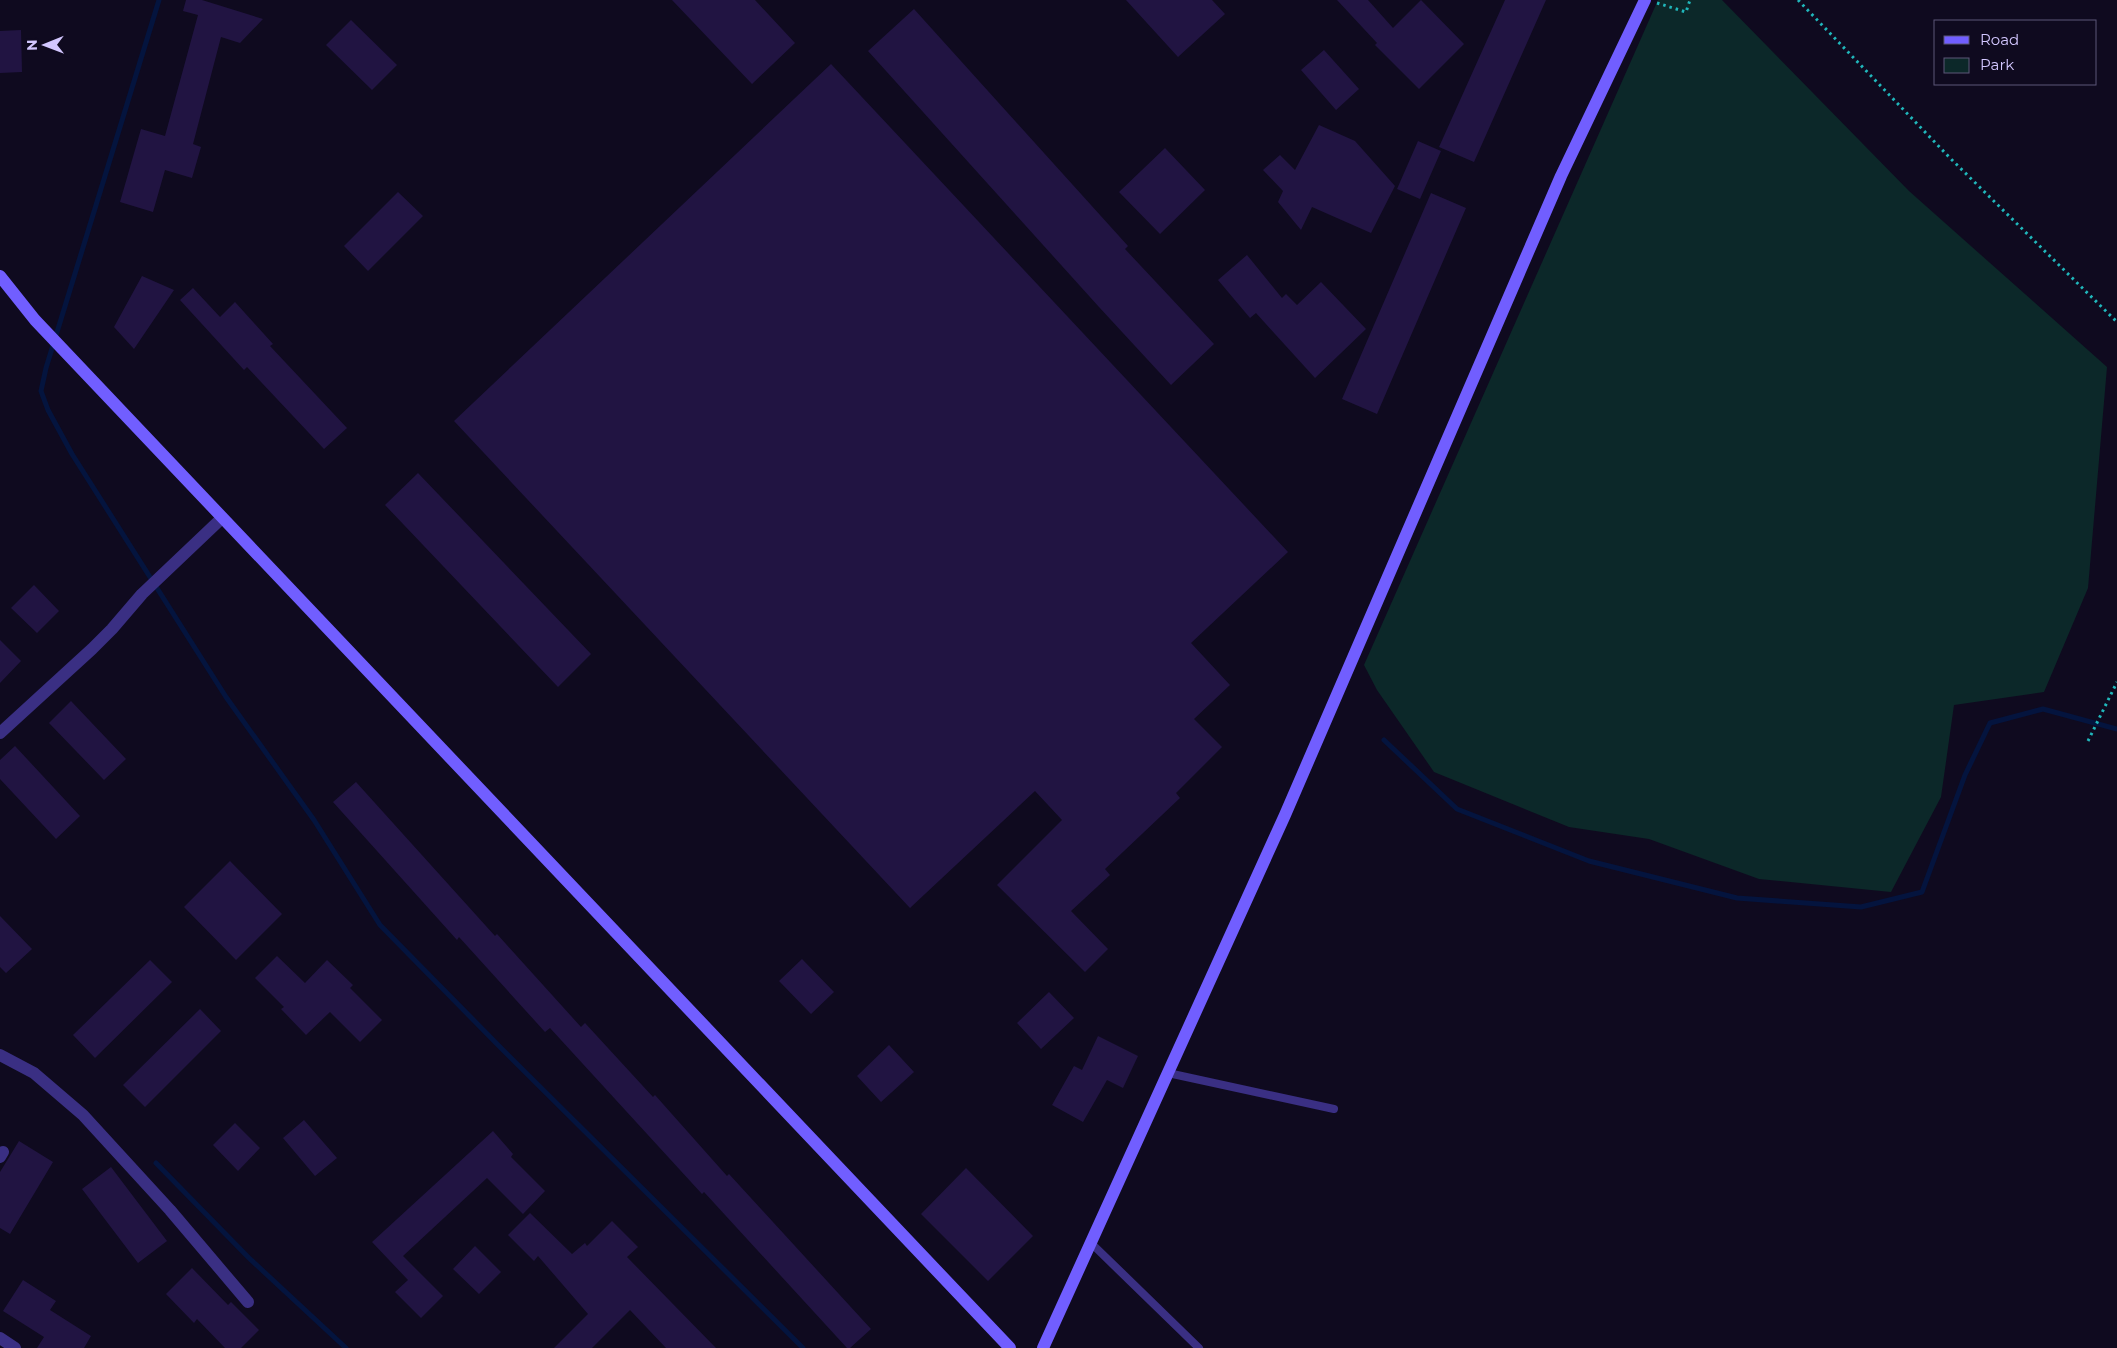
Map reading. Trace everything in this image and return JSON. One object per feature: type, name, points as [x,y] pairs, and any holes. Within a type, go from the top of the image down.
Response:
[{"type":"main road","points":[[1043,1348],[1285,815],[1561,176],[1650,1]]},
{"type":"main road","points":[[0,276],[67,354],[1010,1348]]},
{"type":"street","points":[[0,733],[92,649],[142,594],[222,518]]},
{"type":"street","points":[[0,1055],[34,1073],[83,1115],[170,1210],[248,1302]]},
{"type":"street","points":[[0,1338],[15,1348]]},
{"type":"lane","points":[[1168,1073],[1334,1109]]},
{"type":"lane","points":[[1091,1243],[1199,1348]]},
{"type":"path","points":[[1650,1],[1686,12],[1690,0]]},
{"type":"path","points":[[1798,0],[1950,158],[2117,322]]},
{"type":"path","points":[[2088,741],[2117,682]]},
{"type":"green space","points":[[1658,0],[1722,0],[1909,191],[2107,367],[2088,588],[2044,692],[1954,705],[1941,797],[1891,892],[1759,879],[1649,839],[1569,827],[1434,772],[1377,690],[1364,665]]},
{"type":"building","points":[[186,0],[202,0],[263,19],[240,43],[221,37],[193,144],[201,147],[192,178],[165,170],[153,212],[120,202],[141,129],[165,136],[198,15],[183,11]]},
{"type":"building","points":[[672,0],[755,0],[795,43],[752,84]]},
{"type":"building","points":[[1126,0],[1212,0],[1225,14],[1178,57]]},
{"type":"building","points":[[1337,0],[1368,0],[1393,28],[1421,0],[1464,44],[1419,89],[1375,45],[1377,43]]},
{"type":"building","points":[[1505,0],[1546,0],[1474,162],[1439,147]]},
{"type":"building","points":[[914,9],[1128,246],[1125,249],[1214,344],[1171,385],[868,51]]},
{"type":"building","points":[[351,20],[397,65],[372,90],[326,45]]},
{"type":"building","points":[[21,30],[22,72],[0,73],[0,31]]},
{"type":"building","points":[[1324,50],[1359,89],[1336,110],[1301,70]]},
{"type":"building","points":[[831,64],[1288,552],[1191,643],[1230,685],[1194,719],[1222,747],[1176,793],[1180,798],[1105,869],[1110,875],[1071,911],[1108,949],[1085,972],[997,885],[1062,820],[1035,791],[910,908],[454,421]]},
{"type":"building","points":[[1319,125],[1355,141],[1395,186],[1371,233],[1312,207],[1301,230],[1278,202],[1283,191],[1263,170],[1280,155],[1295,170]]},
{"type":"building","points":[[1418,141],[1441,151],[1420,199],[1397,189]]},
{"type":"building","points":[[1165,148],[1205,190],[1160,234],[1119,192]]},
{"type":"building","points":[[398,192],[423,216],[368,271],[344,246]]},
{"type":"building","points":[[1431,193],[1466,208],[1377,414],[1342,399]]},
{"type":"building","points":[[1247,255],[1282,298],[1286,294],[1297,305],[1321,282],[1366,329],[1315,378],[1256,313],[1250,318],[1218,280]]},
{"type":"building","points":[[142,276],[174,290],[134,349],[114,327]]},
{"type":"building","points":[[193,288],[220,317],[235,302],[273,344],[270,346],[347,428],[324,449],[247,367],[244,370],[180,300]]},
{"type":"building","points":[[418,473],[591,654],[558,687],[385,505]]},
{"type":"building","points":[[34,585],[59,611],[37,633],[11,608]]},
{"type":"building","points":[[0,640],[21,661],[0,683]]},
{"type":"building","points":[[71,701],[126,759],[104,780],[49,723]]},
{"type":"building","points":[[15,746],[80,816],[56,839],[0,779],[0,760]]},
{"type":"building","points":[[356,782],[495,936],[497,934],[581,1027],[585,1023],[653,1097],[655,1095],[727,1176],[729,1174],[871,1329],[850,1348],[847,1348],[704,1192],[702,1194],[550,1028],[545,1032],[459,937],[457,940],[333,802]]},
{"type":"building","points":[[230,861],[282,914],[236,960],[184,907]]},
{"type":"building","points":[[0,916],[32,949],[6,973],[0,967]]},
{"type":"building","points":[[277,956],[305,983],[327,960],[353,985],[350,988],[382,1020],[360,1042],[330,1012],[306,1035],[281,1009],[284,1007],[255,978]]},
{"type":"building","points":[[802,959],[834,992],[811,1014],[779,981]]},
{"type":"building","points":[[150,960],[172,982],[95,1058],[73,1035]]},
{"type":"building","points":[[1049,992],[1074,1018],[1041,1049],[1017,1023]]},
{"type":"building","points":[[200,1009],[221,1031],[145,1107],[123,1085]]},
{"type":"building","points":[[1098,1036],[1138,1056],[1123,1088],[1107,1080],[1083,1122],[1052,1105],[1074,1066],[1082,1070]]},
{"type":"building","points":[[889,1045],[914,1072],[881,1102],[857,1076]]},
{"type":"building","points":[[304,1120],[337,1158],[315,1176],[283,1138]]},
{"type":"building","points":[[235,1123],[260,1148],[238,1171],[213,1145]]},
{"type":"building","points":[[493,1131],[513,1154],[511,1157],[545,1191],[523,1214],[487,1178],[403,1256],[443,1296],[421,1318],[395,1292],[408,1280],[372,1242]]},
{"type":"building","points":[[19,1141],[53,1162],[10,1234],[0,1228],[0,1172]]},
{"type":"building","points":[[111,1167],[167,1241],[138,1263],[82,1189]]},
{"type":"building","points":[[966,1168],[1033,1236],[988,1281],[921,1214]]},
{"type":"building","points":[[530,1213],[572,1254],[585,1243],[587,1246],[612,1221],[638,1247],[627,1257],[716,1348],[666,1348],[630,1310],[592,1348],[554,1348],[588,1314],[538,1256],[534,1261],[508,1235]]},
{"type":"building","points":[[475,1246],[501,1272],[479,1294],[453,1269]]},
{"type":"building","points":[[192,1268],[228,1305],[231,1302],[259,1330],[241,1348],[225,1348],[197,1319],[194,1323],[166,1294]]},
{"type":"building","points":[[23,1280],[56,1301],[50,1310],[91,1336],[84,1348],[37,1348],[44,1337],[3,1311]]},
{"type":"waterway","points":[[159,0],[46,368],[41,391],[48,410],[72,454],[226,697],[314,820],[380,925],[803,1348]]},
{"type":"waterway","points":[[1384,740],[1457,809],[1589,861],[1737,898],[1861,907],[1922,892],[1965,775],[1990,723],[2043,709],[2117,729]]},
{"type":"waterway","points":[[156,1163],[249,1258],[346,1348]]}]
